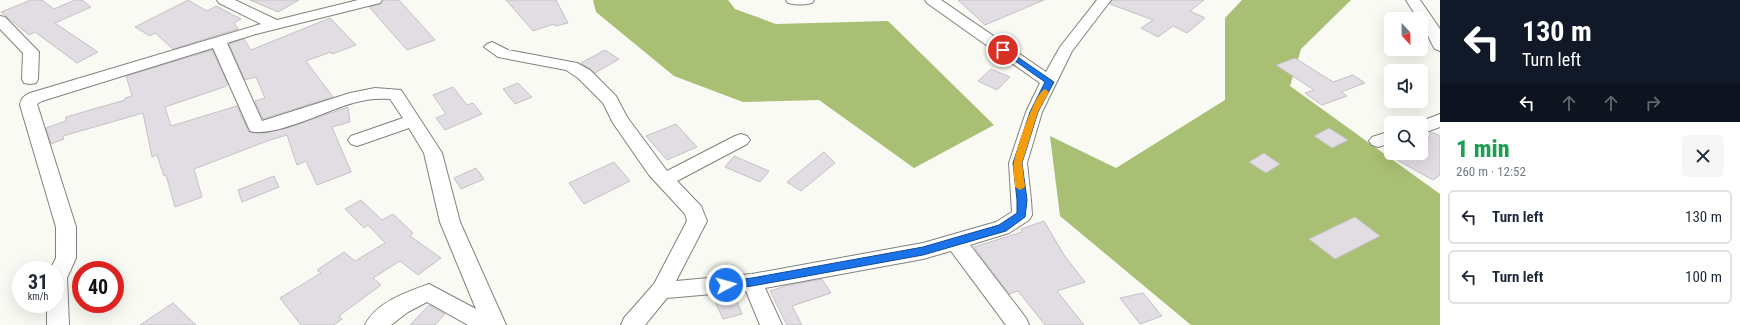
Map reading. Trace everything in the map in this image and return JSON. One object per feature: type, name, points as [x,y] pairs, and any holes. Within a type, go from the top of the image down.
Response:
[{"type":"street","points":[[224,0],[275,25]]},
{"type":"street","points":[[58,325],[57,278],[66,258],[66,227],[28,105],[29,101],[36,97],[218,41],[375,0]]},
{"type":"street","points":[[793,0],[807,0]]},
{"type":"street","points":[[932,0],[1050,82]]},
{"type":"street","points":[[661,290],[687,289],[752,282],[923,251],[1002,228],[1022,215],[1018,163],[1034,112],[1065,50],[1104,0]]},
{"type":"street","points":[[1413,0],[1436,34],[1440,46]]},
{"type":"street","points":[[0,20],[31,52],[30,79]]},
{"type":"street","points":[[218,41],[256,127],[267,127],[350,98],[375,92],[394,94],[413,120],[433,153],[444,203],[452,228],[483,300],[496,325]]},
{"type":"street","points":[[492,47],[503,54],[571,66],[584,74],[610,100],[619,119],[655,170],[694,211],[697,221],[661,290],[632,325]]},
{"type":"street","points":[[356,140],[413,120]]},
{"type":"street","points":[[1428,125],[1440,120]]},
{"type":"street","points":[[664,180],[741,140]]},
{"type":"street","points":[[956,242],[1018,325]]},
{"type":"street","points":[[752,282],[771,325]]},
{"type":"street","points":[[376,325],[398,306],[429,293],[487,325]]},
{"type":"green space","points":[[593,0],[728,0],[735,9],[776,24],[888,21],[994,125],[914,168],[819,100],[743,102],[674,76],[596,12]]},
{"type":"green space","points":[[1242,0],[1351,0],[1301,49],[1290,86],[1384,154],[1384,160],[1393,160],[1440,194],[1440,325],[1191,325],[1060,216],[1050,136],[1116,168],[1225,100],[1225,18]]},
{"type":"building","points":[[31,0],[42,0],[54,9],[75,0],[82,0],[91,7],[55,23],[98,52],[77,63],[35,32],[29,35],[1,12]]},
{"type":"building","points":[[188,0],[207,11],[216,6],[241,19],[234,23],[238,29],[173,49],[155,33],[150,36],[135,27]]},
{"type":"building","points":[[250,0],[299,0],[278,12]]},
{"type":"building","points":[[383,0],[399,0],[435,40],[407,50],[369,7],[380,4]]},
{"type":"building","points":[[506,0],[556,0],[568,23],[555,26],[554,24],[533,31]]},
{"type":"building","points":[[958,0],[1044,0],[985,25]]},
{"type":"building","points":[[1112,0],[1204,0],[1190,11],[1205,18],[1187,33],[1173,26],[1158,37],[1141,28],[1153,20],[1110,4]]},
{"type":"building","points":[[330,18],[356,45],[332,54],[331,52],[306,61],[333,97],[263,119],[255,101],[265,98],[256,77],[245,80],[229,44],[244,39],[251,50]]},
{"type":"building","points":[[212,50],[228,84],[224,87],[165,107],[171,126],[237,106],[249,132],[260,134],[287,128],[348,107],[350,122],[332,127],[351,172],[317,185],[306,161],[297,165],[287,135],[194,169],[202,197],[175,207],[166,175],[164,176],[157,155],[152,157],[143,113],[63,136],[64,139],[51,144],[46,128],[66,121],[66,117],[125,100],[125,98],[132,96],[126,76]]},
{"type":"building","points":[[605,50],[619,59],[595,73],[581,63]]},
{"type":"building","points":[[1295,58],[1333,82],[1353,75],[1365,83],[1341,92],[1347,96],[1322,105],[1305,93],[1314,90],[1276,65]]},
{"type":"building","points":[[991,69],[1010,77],[997,90],[978,81]]},
{"type":"building","points":[[518,83],[532,97],[515,104],[503,89]]},
{"type":"building","points":[[453,87],[467,105],[473,103],[482,114],[445,130],[436,118],[446,114],[433,95]]},
{"type":"building","points":[[676,124],[697,147],[667,160],[646,136]]},
{"type":"building","points":[[1329,128],[1348,140],[1332,148],[1314,136]]},
{"type":"building","points":[[1431,132],[1440,136],[1440,175],[1433,180],[1397,160],[1428,160],[1428,139]]},
{"type":"building","points":[[824,152],[835,163],[801,191],[787,182]]},
{"type":"building","points":[[1264,153],[1280,164],[1266,173],[1249,162]]},
{"type":"building","points":[[734,156],[769,171],[760,182],[725,167]]},
{"type":"building","points":[[614,162],[630,181],[584,204],[569,183]]},
{"type":"building","points":[[476,168],[484,179],[461,189],[454,178]]},
{"type":"building","points":[[274,176],[279,187],[242,202],[238,190]]},
{"type":"building","points":[[361,200],[382,220],[393,214],[413,233],[410,236],[441,258],[418,275],[400,261],[373,278],[381,285],[339,316],[342,319],[334,325],[301,325],[280,298],[321,273],[317,270],[344,252],[355,261],[385,243],[368,225],[364,228],[345,209]]},
{"type":"building","points":[[1355,217],[1380,236],[1335,259],[1309,239]]},
{"type":"building","points":[[1044,221],[1064,255],[1085,282],[1057,291],[1084,325],[1045,325],[1018,291],[1009,294],[974,247],[1022,232],[1021,229]]},
{"type":"building","points":[[822,279],[831,293],[792,306],[802,325],[787,325],[770,291],[785,286]]},
{"type":"building","points":[[1143,293],[1162,316],[1140,324],[1120,298]]},
{"type":"building","points":[[734,294],[742,314],[723,319],[713,297]]},
{"type":"building","points":[[173,303],[196,325],[140,325]]},
{"type":"building","points":[[429,305],[445,314],[435,325],[410,325]]},
{"type":"slow traffic","points":[[1020,187],[1018,163],[1034,112],[1045,92]]},
{"type":"route","points":[[726,285],[752,282],[923,251],[1002,228],[1022,215],[1018,163],[1034,112],[1050,82],[1003,50]]}]
